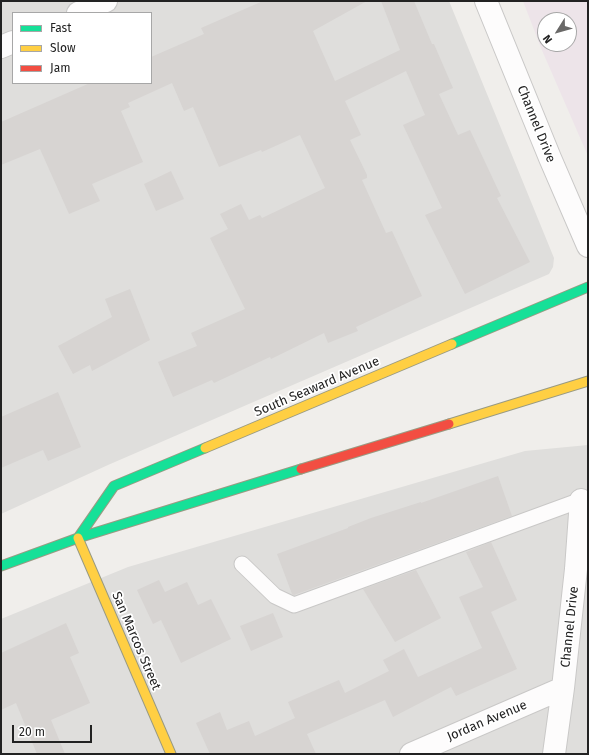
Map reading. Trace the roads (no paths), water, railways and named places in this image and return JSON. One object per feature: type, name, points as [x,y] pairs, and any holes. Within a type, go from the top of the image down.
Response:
[{"type":"street","points":[[80,12],[106,1]]},
{"type":"street","name":"Channel Drive","points":[[486,1],[550,158],[588,246]]},
{"type":"street","points":[[1,47],[12,42]]},
{"type":"street","name":"South Seaward Avenue","points":[[78,538],[114,486],[588,287]]},
{"type":"street","points":[[1,566],[78,538],[588,380]]},
{"type":"street","name":"Channel Drive","points":[[554,754],[576,568],[581,500]]},
{"type":"street","name":"San Marcos Street","points":[[78,538],[171,754]]},
{"type":"street","name":"Jordan Avenue","points":[[411,754],[563,688]]},
{"type":"lane","points":[[242,564],[275,596],[294,605],[581,500]]}]
